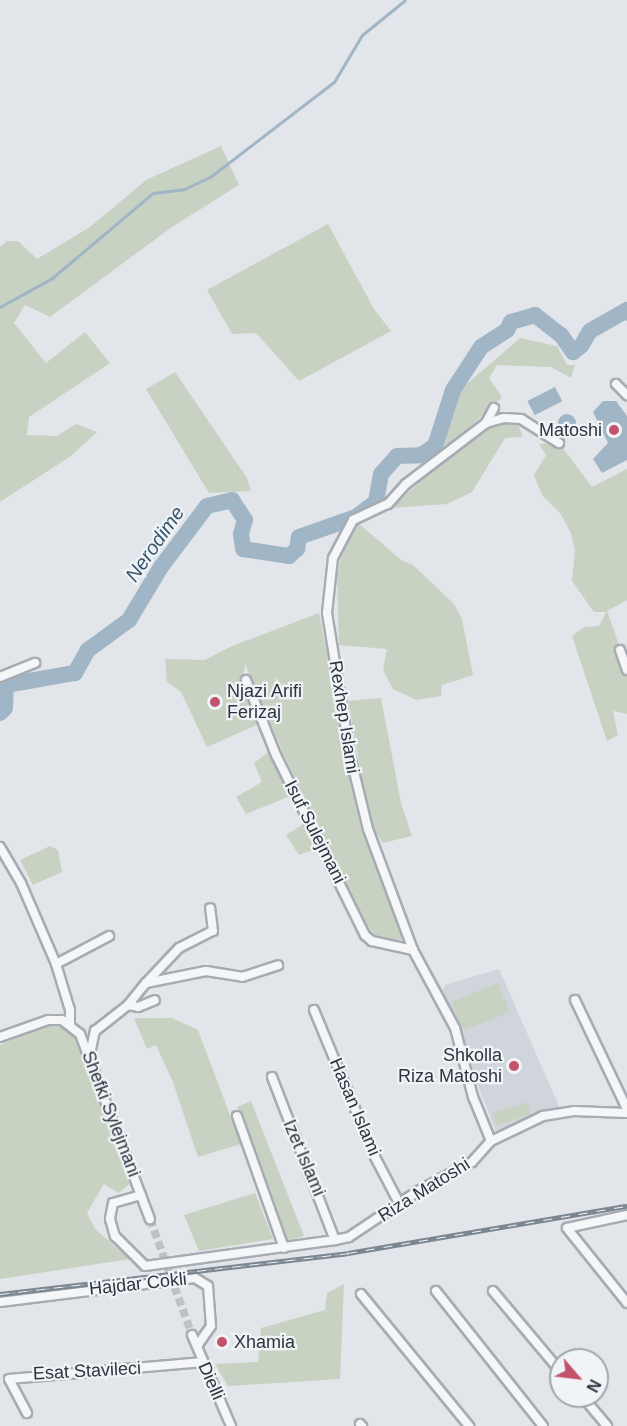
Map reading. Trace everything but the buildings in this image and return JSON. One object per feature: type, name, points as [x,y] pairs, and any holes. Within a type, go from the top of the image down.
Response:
[{"type":"street","points":[[616,384],[627,395]]},
{"type":"street","points":[[486,423],[494,408]]},
{"type":"street","name":"Rexhep Islami","points":[[491,1141],[473,1097],[455,1028],[413,950],[368,830],[354,777],[327,613],[333,558],[353,520],[388,504],[406,484],[486,423],[503,418],[521,419],[559,443]]},
{"type":"street","points":[[620,650],[627,670]]},
{"type":"street","points":[[0,677],[36,663]]},
{"type":"street","name":"Isuf Sulejmani","points":[[246,680],[276,756],[365,935],[372,941],[413,950]]},
{"type":"street","points":[[0,848],[21,883],[56,964],[70,1010],[70,1024],[48,1020],[0,1037]]},
{"type":"street","points":[[80,1034],[98,1027],[128,1005],[179,948],[213,931],[210,908]]},
{"type":"street","points":[[56,964],[109,936]]},
{"type":"street","points":[[146,983],[206,972],[242,977],[278,965]]},
{"type":"street","points":[[128,1005],[138,1007],[155,1000]]},
{"type":"street","name":"Riza Matoshi","points":[[141,1195],[113,1203],[110,1220],[115,1236],[145,1266],[349,1237],[399,1203],[472,1162],[491,1141],[543,1116],[607,1110],[627,1111],[575,1000]]},
{"type":"street","name":"Hasan Islami","points":[[314,1010],[375,1157],[399,1203]]},
{"type":"street","name":"Shefki Sylejmani","points":[[70,1024],[80,1034],[90,1054],[150,1220]]},
{"type":"street","points":[[90,1054],[98,1027]]},
{"type":"street","name":"Izet Islami","points":[[272,1077],[335,1240]]},
{"type":"street","points":[[237,1116],[284,1248]]},
{"type":"street","points":[[627,1215],[567,1228],[627,1303]]},
{"type":"street","name":"Hajdar Cokli","points":[[0,1302],[195,1278],[208,1286],[211,1326],[196,1346]]},
{"type":"street","points":[[493,1291],[549,1358]]},
{"type":"street","points":[[436,1292],[543,1426]]},
{"type":"street","points":[[361,1294],[469,1426]]},
{"type":"street","name":"Dielli","points":[[192,1335],[231,1426]]},
{"type":"street","name":"Esat Stavileci","points":[[27,1413],[9,1379],[203,1362]]},
{"type":"street","points":[[592,1408],[607,1426]]},
{"type":"shaded area","points":[[499,969],[562,1113],[543,1116],[498,1137],[442,992],[445,985]]},
{"type":"green space","points":[[221,146],[239,185],[172,227],[50,317],[25,305],[14,323],[46,363],[85,332],[110,363],[29,417],[27,435],[57,436],[76,424],[97,432],[71,456],[0,502],[0,247],[7,241],[18,241],[37,259],[90,227],[146,180]]},
{"type":"green space","points":[[328,224],[374,309],[391,331],[299,381],[256,333],[232,334],[207,290]]},
{"type":"green space","points":[[520,338],[557,346],[567,365],[575,365],[571,378],[551,367],[497,365],[489,378],[502,397],[458,438],[441,447],[461,389]]},
{"type":"green space","points":[[175,372],[247,478],[251,491],[209,493],[146,389]]},
{"type":"green space","points":[[498,423],[518,424],[523,437],[505,438],[472,492],[447,504],[391,508],[451,454]]},
{"type":"green space","points":[[559,443],[592,487],[627,469],[627,600],[607,611],[627,667],[627,714],[613,711],[618,735],[607,741],[572,636],[584,627],[599,626],[606,612],[594,612],[572,581],[575,551],[571,533],[560,513],[542,495],[534,475],[546,455],[539,444]]},
{"type":"green space","points":[[358,523],[401,560],[413,565],[454,604],[462,619],[473,675],[442,685],[441,696],[416,700],[393,689],[383,670],[387,649],[339,645],[337,578],[344,539]]},
{"type":"green space","points":[[319,613],[356,804],[408,940],[380,939],[368,927],[283,753],[245,664],[243,679],[259,724],[207,747],[181,692],[167,682],[165,659],[205,660],[232,646]]},
{"type":"green space","points":[[381,698],[401,803],[412,836],[383,843],[370,824],[348,701]]},
{"type":"green space","points":[[270,751],[290,796],[246,814],[236,797],[262,782],[254,763]]},
{"type":"green space","points":[[305,823],[318,848],[299,855],[286,835]]},
{"type":"green space","points":[[50,846],[58,850],[62,872],[33,885],[20,860]]},
{"type":"green space","points":[[498,983],[510,1012],[463,1030],[452,1002]]},
{"type":"green space","points":[[134,1018],[172,1018],[198,1030],[241,1144],[198,1157],[173,1082],[156,1045],[147,1049]]},
{"type":"green space","points":[[63,1024],[80,1045],[129,1184],[119,1193],[104,1184],[87,1213],[95,1229],[130,1259],[0,1279],[0,1045],[44,1026]]},
{"type":"green space","points":[[251,1101],[304,1236],[285,1241],[237,1107]]},
{"type":"green space","points":[[527,1102],[531,1114],[497,1125],[493,1113]]},
{"type":"green space","points":[[255,1193],[273,1239],[199,1251],[184,1215]]},
{"type":"green space","points":[[344,1284],[340,1379],[228,1386],[215,1364],[258,1362],[261,1328],[325,1310],[327,1293]]},
{"type":"water","name":"Matoshi","points":[[555,387],[562,401],[535,415],[527,401]]},
{"type":"water","name":"Matoshi","points":[[603,401],[616,401],[627,416],[627,460],[602,473],[593,459],[608,443],[593,412]]},
{"type":"water","name":"Matoshi","points":[[567,414],[573,417],[576,423],[573,429],[567,432],[561,429],[558,423],[561,417]]},
{"type":"waterway","points":[[0,307],[52,278],[153,193],[184,189],[210,177],[334,82],[362,35],[405,0]]},
{"type":"waterway","name":"Nerodime","points":[[0,713],[5,708],[6,685],[75,673],[88,650],[129,620],[161,567],[207,506],[232,500],[245,520],[241,534],[243,549],[289,556],[297,549],[299,537],[356,517],[376,502],[381,474],[397,456],[421,455],[435,446],[453,390],[481,347],[507,330],[511,322],[535,315],[561,335],[573,352],[581,346],[590,331],[627,310]]},
{"type":"waterway","points":[[624,312],[627,319]]},
{"type":"tunnel","points":[[150,1219],[192,1335]]},
{"type":"railway","points":[[0,1294],[348,1253],[627,1206]]},
{"type":"place","name":"Matoshi","points":[[614,430]]},
{"type":"place","name":"Njazi Arifi Ferizaj","points":[[215,702]]},
{"type":"place","name":"Shkolla Riza Matoshi","points":[[514,1066]]},
{"type":"place","name":"Xhamia","points":[[222,1342]]}]
